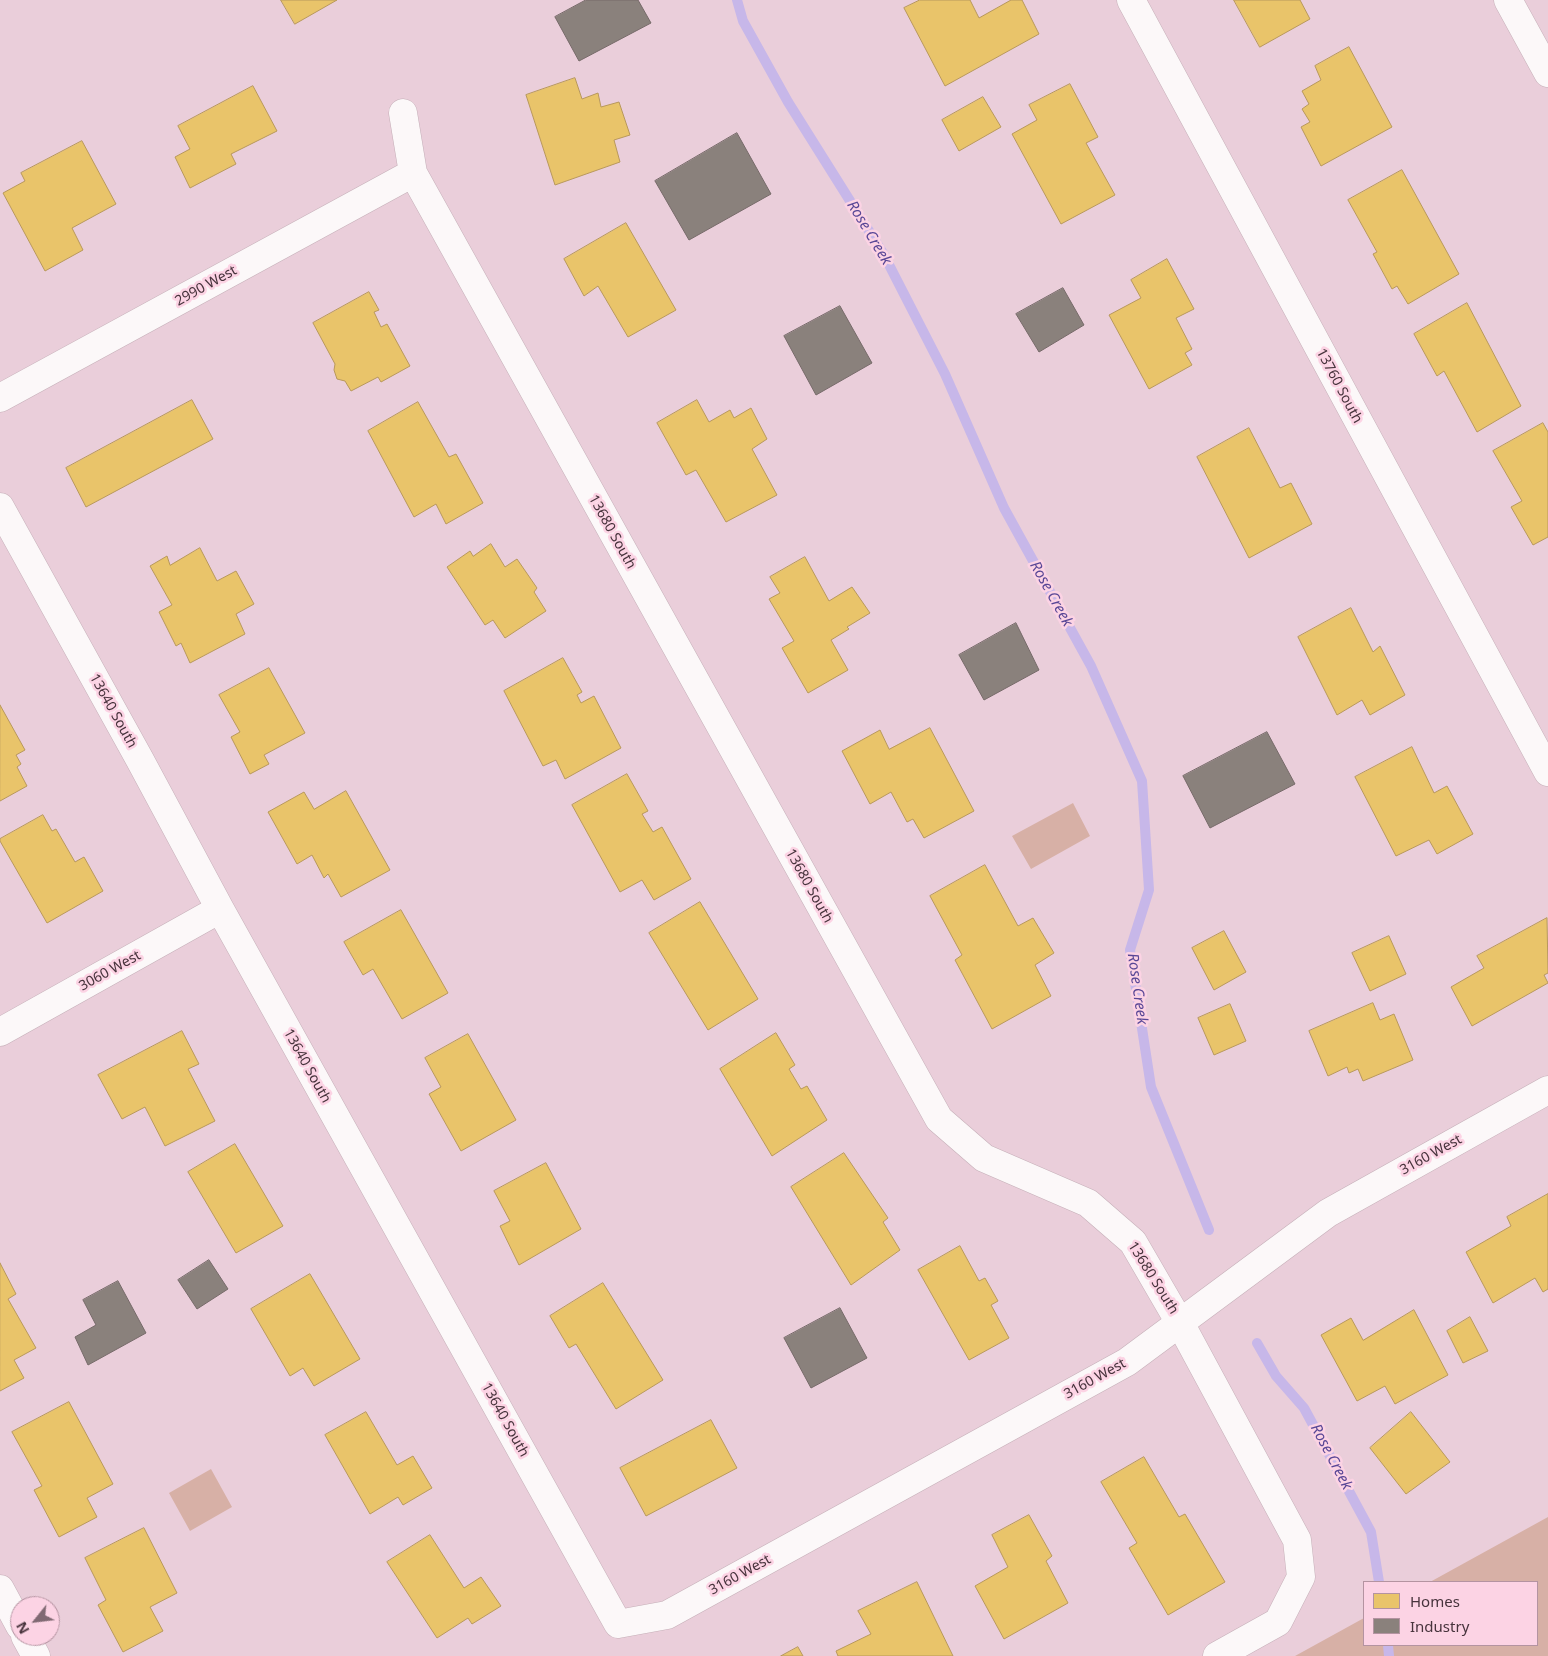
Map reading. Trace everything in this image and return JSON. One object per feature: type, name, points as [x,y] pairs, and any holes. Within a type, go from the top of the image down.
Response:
[{"type":"main road","name":"13760 South","points":[[1131,0],[1548,772]]},
{"type":"main road","points":[[1508,0],[1548,73]]},
{"type":"main road","points":[[1529,0],[1548,40]]},
{"type":"main road","name":"13680 South","points":[[403,112],[413,173],[939,1119],[984,1158],[1088,1203],[1133,1242],[1180,1323],[1297,1540],[1301,1577],[1278,1622],[1216,1656]]},
{"type":"main road","name":"2990 West","points":[[0,398],[413,173]]},
{"type":"main road","name":"13640 South","points":[[0,507],[220,909],[618,1624]]},
{"type":"main road","name":"3060 West","points":[[0,1032],[220,909]]},
{"type":"main road","name":"3160 West","points":[[618,1624],[667,1615],[1127,1362],[1328,1213],[1548,1090]]},
{"type":"main road","points":[[0,1589],[10,1608]]},
{"type":"shaded area","points":[[1073,803],[1090,836],[1031,869],[1012,836]]},
{"type":"shaded area","points":[[211,1469],[232,1507],[190,1531],[169,1493]]},
{"type":"shaded area","points":[[1548,1517],[1548,1656],[1295,1656],[1363,1619],[1363,1646],[1538,1646],[1538,1581],[1432,1581]]},
{"type":"building: Homes","points":[[281,0],[337,0],[295,24]]},
{"type":"building: Homes","points":[[920,0],[970,0],[979,18],[1011,0],[1022,0],[1039,34],[945,86],[904,8]]},
{"type":"building: Homes","points":[[1234,0],[1300,0],[1310,19],[1260,47]]},
{"type":"building: Homes","points":[[1349,47],[1392,127],[1321,166],[1301,127],[1310,122],[1302,109],[1309,104],[1302,91],[1321,80],[1315,66]]},
{"type":"building: Homes","points":[[575,78],[582,99],[598,93],[601,107],[619,102],[630,135],[614,140],[620,162],[555,185],[526,95]]},
{"type":"building: Homes","points":[[1070,84],[1098,137],[1086,143],[1115,195],[1061,224],[1012,134],[1037,120],[1029,105]]},
{"type":"building: Homes","points":[[253,86],[277,131],[231,154],[236,164],[190,188],[175,157],[190,149],[178,126]]},
{"type":"building: Homes","points":[[983,97],[1001,127],[959,151],[942,120]]},
{"type":"building: Homes","points":[[82,141],[116,204],[72,228],[83,250],[45,271],[3,193],[25,181],[21,173]]},
{"type":"building: Homes","points":[[1402,170],[1459,274],[1408,304],[1397,286],[1392,289],[1373,254],[1377,252],[1348,200]]},
{"type":"building: Homes","points":[[626,223],[676,310],[628,337],[598,286],[584,296],[564,259]]},
{"type":"building: Homes","points":[[1167,259],[1194,309],[1176,318],[1192,349],[1185,353],[1192,365],[1149,389],[1109,315],[1141,298],[1131,280]]},
{"type":"building: Homes","points":[[369,292],[379,310],[374,312],[381,327],[387,324],[410,366],[381,382],[378,377],[351,391],[345,381],[337,379],[334,370],[335,364],[313,323]]},
{"type":"building: Homes","points":[[1467,303],[1521,406],[1477,432],[1444,371],[1437,376],[1414,334]]},
{"type":"building: Homes","points":[[192,400],[213,439],[86,507],[66,468]]},
{"type":"building: Homes","points":[[697,400],[709,422],[730,410],[734,418],[751,408],[767,439],[752,449],[777,495],[726,522],[696,470],[686,475],[657,423]]},
{"type":"building: Homes","points":[[418,402],[449,457],[456,454],[483,503],[446,524],[436,504],[414,517],[368,431]]},
{"type":"building: Homes","points":[[1543,423],[1548,432],[1548,537],[1533,545],[1511,507],[1522,501],[1493,451]]},
{"type":"building: Homes","points":[[1249,428],[1280,488],[1291,483],[1312,524],[1249,558],[1197,457]]},
{"type":"building: Homes","points":[[491,544],[505,567],[517,559],[537,588],[534,592],[546,611],[505,638],[493,620],[485,625],[447,567],[470,551],[473,556]]},
{"type":"building: Homes","points":[[200,548],[217,581],[236,571],[254,604],[236,614],[245,634],[190,663],[181,643],[176,646],[159,612],[172,605],[150,566],[167,556],[170,565]]},
{"type":"building: Homes","points":[[805,557],[829,601],[852,587],[870,613],[847,627],[849,629],[831,640],[848,670],[808,693],[782,648],[794,641],[769,599],[780,593],[770,577]]},
{"type":"building: Homes","points":[[1351,608],[1373,652],[1380,646],[1405,695],[1370,715],[1362,700],[1337,715],[1298,637]]},
{"type":"building: Homes","points":[[563,658],[582,692],[577,695],[581,703],[594,696],[621,748],[565,779],[556,760],[543,766],[504,691]]},
{"type":"building: Homes","points":[[269,668],[305,733],[264,755],[269,764],[250,774],[231,737],[240,732],[219,695]]},
{"type":"building: Homes","points":[[0,705],[25,750],[16,755],[21,764],[17,767],[27,786],[0,801]]},
{"type":"building: Homes","points":[[930,728],[974,811],[924,838],[913,819],[907,822],[891,792],[870,804],[842,751],[880,730],[889,749]]},
{"type":"building: Homes","points":[[1412,747],[1434,793],[1447,786],[1473,834],[1437,854],[1429,840],[1396,856],[1355,777]]},
{"type":"building: Homes","points":[[627,774],[648,811],[642,814],[653,832],[662,827],[691,879],[654,900],[642,880],[620,892],[572,805]]},
{"type":"building: Homes","points":[[346,791],[390,870],[341,897],[328,874],[324,878],[312,855],[297,864],[268,812],[304,792],[314,809]]},
{"type":"building: Homes","points":[[43,815],[52,831],[56,829],[75,862],[84,857],[103,891],[47,923],[0,841],[0,839]]},
{"type":"building: Homes","points":[[985,865],[1018,926],[1033,918],[1054,953],[1035,965],[1051,996],[992,1029],[955,960],[962,955],[930,896]]},
{"type":"building: Homes","points":[[700,902],[758,999],[708,1030],[649,933]]},
{"type":"building: Homes","points":[[401,910],[448,993],[402,1019],[373,969],[363,975],[344,942]]},
{"type":"building: Homes","points":[[1547,918],[1548,973],[1544,975],[1548,983],[1472,1026],[1451,987],[1484,968],[1477,956]]},
{"type":"building: Homes","points":[[1224,931],[1246,972],[1214,990],[1192,948]]},
{"type":"building: Homes","points":[[1389,936],[1406,974],[1370,991],[1352,953]]},
{"type":"building: Homes","points":[[1373,1003],[1380,1020],[1394,1014],[1413,1060],[1363,1081],[1358,1069],[1349,1073],[1347,1067],[1328,1076],[1309,1031]]},
{"type":"building: Homes","points":[[1230,1004],[1246,1041],[1214,1055],[1198,1018]]},
{"type":"building: Homes","points":[[182,1031],[199,1064],[188,1069],[215,1121],[165,1146],[145,1107],[122,1119],[98,1075]]},
{"type":"building: Homes","points":[[776,1033],[795,1065],[789,1069],[801,1089],[807,1086],[827,1120],[772,1156],[720,1069]]},
{"type":"building: Homes","points":[[468,1034],[516,1120],[461,1151],[429,1094],[441,1087],[425,1058]]},
{"type":"building: Homes","points":[[235,1144],[283,1226],[236,1253],[188,1172]]},
{"type":"building: Homes","points":[[844,1153],[888,1218],[883,1222],[900,1250],[851,1285],[791,1187]]},
{"type":"building: Homes","points":[[546,1163],[581,1229],[519,1265],[500,1226],[510,1221],[494,1191]]},
{"type":"building: Homes","points":[[1548,1194],[1548,1289],[1543,1292],[1535,1278],[1493,1303],[1466,1252],[1511,1226],[1507,1217]]},
{"type":"building: Homes","points":[[960,1246],[979,1281],[985,1278],[998,1301],[991,1305],[1009,1338],[969,1360],[918,1270]]},
{"type":"building: Homes","points":[[0,1263],[16,1294],[8,1299],[36,1348],[14,1360],[24,1378],[0,1391]]},
{"type":"building: Homes","points":[[310,1274],[360,1359],[314,1386],[303,1368],[290,1376],[251,1309]]},
{"type":"building: Homes","points":[[603,1283],[663,1380],[616,1409],[576,1344],[569,1348],[550,1316]]},
{"type":"building: Homes","points":[[1414,1310],[1448,1375],[1395,1404],[1385,1386],[1357,1401],[1321,1335],[1351,1318],[1363,1340]]},
{"type":"building: Homes","points":[[1470,1317],[1488,1351],[1463,1363],[1447,1331]]},
{"type":"building: Homes","points":[[69,1402],[113,1484],[87,1498],[97,1517],[59,1537],[34,1490],[42,1486],[12,1432]]},
{"type":"building: Homes","points":[[366,1412],[397,1465],[413,1456],[432,1488],[403,1505],[398,1497],[370,1514],[325,1435]]},
{"type":"building: Homes","points":[[1411,1412],[1450,1462],[1406,1494],[1370,1448]]},
{"type":"building: Homes","points":[[711,1420],[737,1468],[646,1516],[620,1468]]},
{"type":"building: Homes","points":[[1144,1457],[1179,1517],[1185,1514],[1225,1582],[1168,1615],[1129,1548],[1137,1543],[1101,1482]]},
{"type":"building: Homes","points":[[1029,1515],[1052,1556],[1046,1561],[1068,1603],[1004,1639],[975,1586],[1008,1567],[992,1535]]},
{"type":"building: Homes","points":[[144,1528],[177,1593],[150,1607],[163,1631],[123,1652],[98,1605],[106,1600],[85,1558]]},
{"type":"building: Homes","points":[[430,1535],[464,1588],[481,1577],[501,1606],[472,1624],[468,1618],[437,1638],[387,1562]]},
{"type":"building: Homes","points":[[917,1582],[953,1656],[838,1656],[836,1651],[871,1634],[858,1611]]},
{"type":"building: Homes","points":[[798,1647],[803,1656],[781,1656]]},
{"type":"building: Industry","points":[[586,0],[638,0],[651,23],[579,61],[555,17]]},
{"type":"building: Industry","points":[[737,133],[771,194],[689,240],[655,181]]},
{"type":"building: Industry","points":[[1063,288],[1084,325],[1039,352],[1016,314]]},
{"type":"building: Industry","points":[[840,306],[872,363],[816,395],[784,336]]},
{"type":"building: Industry","points":[[1016,623],[1039,670],[984,700],[959,655]]},
{"type":"building: Industry","points":[[1267,732],[1295,784],[1210,828],[1183,776]]},
{"type":"building: Industry","points":[[209,1260],[228,1289],[197,1309],[178,1280]]},
{"type":"building: Industry","points":[[118,1281],[146,1333],[88,1365],[75,1337],[96,1325],[83,1300]]},
{"type":"building: Industry","points":[[840,1308],[867,1358],[811,1388],[784,1338]]},
{"type":"waterway","name":"Rose Creek","points":[[737,0],[743,21],[788,102],[884,255],[945,374],[1004,508],[1091,666],[1142,781],[1149,890],[1130,950],[1151,1087],[1209,1230]]},
{"type":"waterway","name":"Rose Creek","points":[[1257,1343],[1276,1376],[1304,1408],[1371,1532],[1379,1581]]},
{"type":"waterway","name":"Rose Creek","points":[[1388,1646],[1389,1656]]}]
